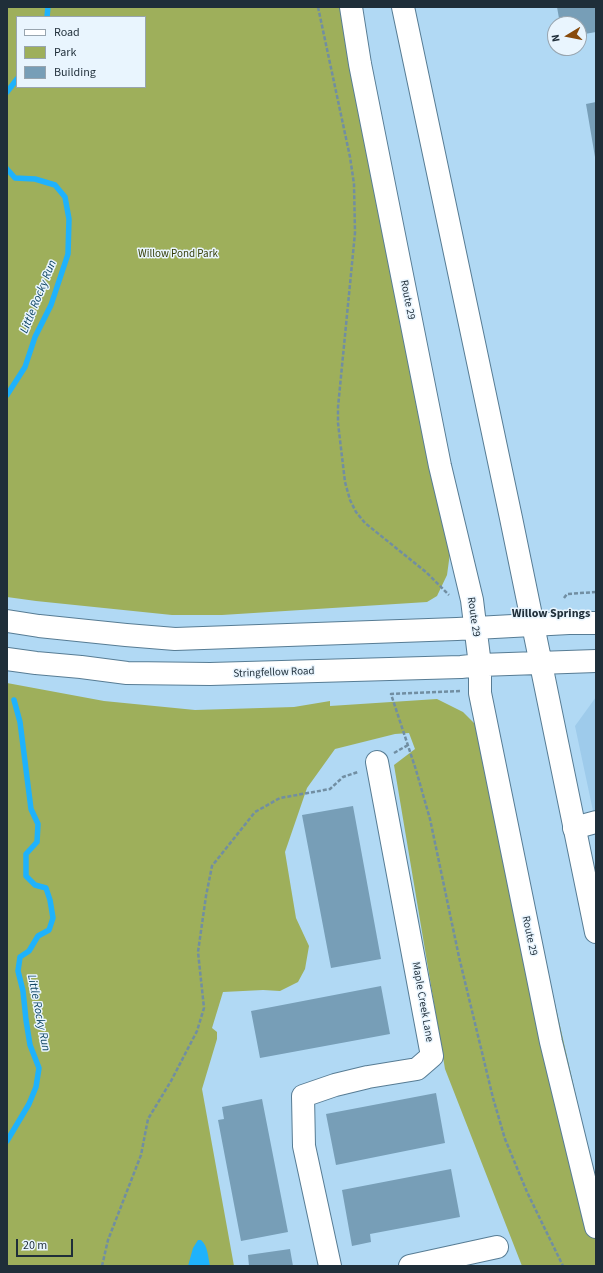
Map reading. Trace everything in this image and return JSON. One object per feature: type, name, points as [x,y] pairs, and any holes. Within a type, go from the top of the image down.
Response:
[{"type":"main road","name":"Route 29","points":[[351,7],[360,64],[439,458],[472,600],[480,665],[480,693],[551,1042],[596,1227]]},
{"type":"main road","points":[[403,7],[596,932]]},
{"type":"main road","points":[[7,621],[39,626],[175,639],[596,623]]},
{"type":"main road","name":"Stringfellow Road","points":[[7,659],[127,673],[210,674],[460,667],[596,660]]},
{"type":"main road","name":"Maple Creek Lane","points":[[330,1266],[304,1146],[303,1096],[335,1085],[368,1077],[417,1069],[432,1056],[377,762]]},
{"type":"main road","points":[[574,828],[596,822]]},
{"type":"main road","points":[[410,1266],[496,1247]]},
{"type":"path","points":[[318,7],[350,157],[354,184],[355,233],[338,407],[338,423],[345,482],[350,500],[356,512],[365,523],[405,554],[451,596]]},
{"type":"path","points":[[564,598],[567,594],[596,592]]},
{"type":"path","points":[[463,692],[392,694],[430,819],[459,957],[493,1098],[505,1139],[527,1192],[563,1266]]},
{"type":"path","points":[[102,1266],[108,1240],[141,1154],[148,1118],[171,1081],[198,1031],[204,1008],[198,952],[212,866],[255,812],[280,798],[330,789],[343,777],[365,771],[377,762],[408,745]]},
{"type":"shaded area","points":[[596,697],[596,825],[575,726]]},
{"type":"green space","name":"Willow Pond Park","points":[[7,7],[346,7],[451,546],[447,575],[437,596],[427,602],[222,615],[172,615],[7,597]]},
{"type":"green space","points":[[7,683],[104,701],[195,710],[294,707],[330,701],[330,706],[437,699],[463,712],[482,731],[505,784],[596,1184],[596,1266],[522,1266],[445,1069],[394,765],[415,749],[409,733],[395,734],[335,749],[307,788],[285,852],[296,918],[309,946],[305,969],[298,982],[280,991],[263,990],[223,992],[212,1028],[217,1032],[217,1039],[202,1089],[234,1266],[7,1266]]},
{"type":"water","points":[[198,1240],[201,1240],[205,1245],[210,1266],[188,1266],[193,1248]]},
{"type":"building","points":[[557,7],[596,7],[596,32],[587,34],[587,16],[559,16]]},
{"type":"building","points":[[596,102],[596,157],[595,157],[586,104]]},
{"type":"building","points":[[353,806],[381,959],[331,968],[302,815]]},
{"type":"building","points":[[381,986],[390,1034],[260,1058],[251,1011]]},
{"type":"building","points":[[436,1093],[445,1143],[336,1165],[326,1114]]},
{"type":"building","points":[[262,1099],[288,1232],[241,1241],[218,1120],[224,1119],[222,1107]]},
{"type":"building","points":[[451,1169],[460,1217],[370,1234],[371,1242],[352,1246],[342,1190]]},
{"type":"building","points":[[290,1249],[293,1266],[249,1266],[248,1255]]},
{"type":"waterway","name":"Little Rocky Run","points":[[47,16],[48,7]]},
{"type":"waterway","name":"Little Rocky Run","points":[[7,92],[16,80]]},
{"type":"waterway","name":"Little Rocky Run","points":[[7,169],[15,178],[35,179],[55,185],[65,197],[69,219],[68,254],[51,305],[35,337],[25,367],[7,395]]},
{"type":"waterway","name":"Little Rocky Run","points":[[7,1141],[29,1104],[36,1087],[39,1068],[30,1045],[23,991],[18,971],[20,957],[29,951],[38,936],[49,930],[53,918],[46,888],[35,885],[26,876],[26,854],[37,842],[38,824],[31,809],[20,722],[14,700]]},
{"type":"district","name":"Willow Springs","points":[[551,614]]}]
